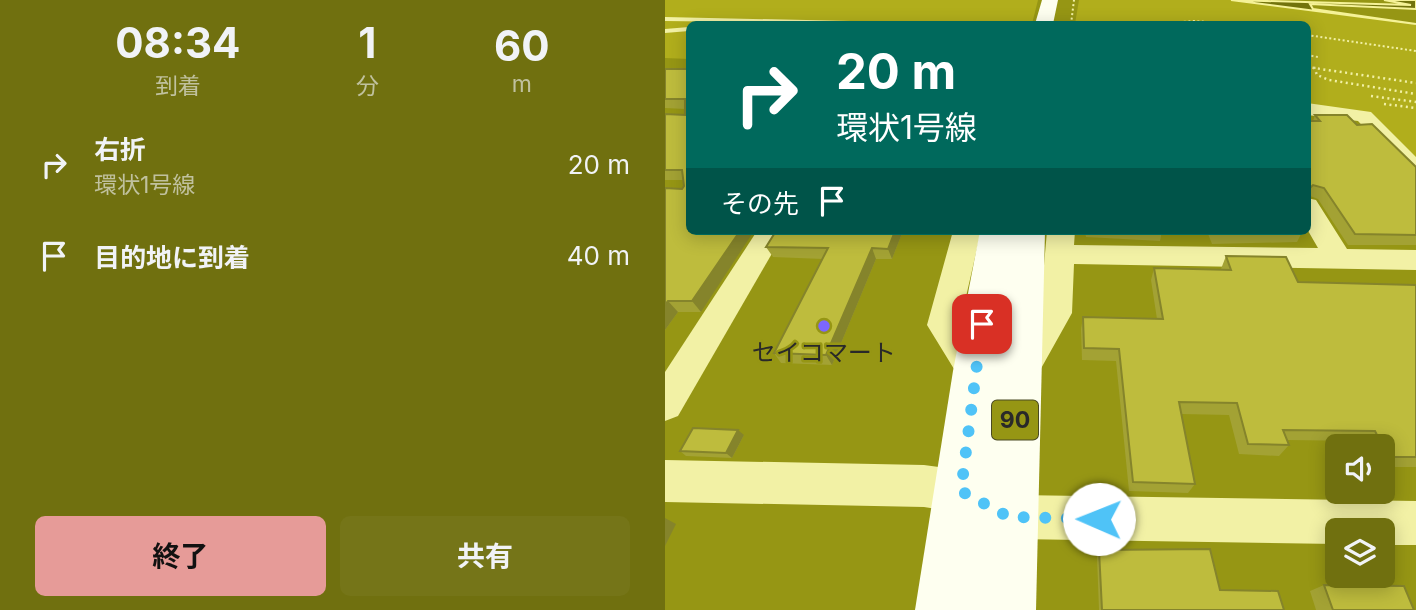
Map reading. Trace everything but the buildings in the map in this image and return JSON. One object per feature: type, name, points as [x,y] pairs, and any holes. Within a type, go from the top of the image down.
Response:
[{"type":"main road","points":[[1045,21],[1050,0]]},
{"type":"main road","points":[[1062,21],[1066,0]]},
{"type":"main road","name":"90","points":[[997,235],[996,374],[1009,517],[1005,610]]},
{"type":"main road","name":"90","points":[[946,610],[961,491],[996,374],[1049,239]]},
{"type":"street","points":[[1311,109],[1364,116],[1416,170]]},
{"type":"street","points":[[1311,213],[1339,260]]},
{"type":"street","points":[[665,404],[769,235]]},
{"type":"street","points":[[966,235],[943,325],[996,374]]},
{"type":"street","points":[[1049,239],[1189,243],[1339,260],[1416,260]]},
{"type":"street","points":[[665,481],[924,486],[961,491],[1009,517],[1416,523]]},
{"type":"lane","points":[[665,19],[793,21]]},
{"type":"lane","points":[[720,21],[725,19]]},
{"type":"lane","points":[[665,31],[686,29]]},
{"type":"path","points":[[1071,21],[1074,0]]},
{"type":"path","points":[[1311,36],[1416,51]]},
{"type":"path","points":[[1311,56],[1318,57]]},
{"type":"path","points":[[1416,83],[1314,67],[1317,75],[1329,80],[1416,94]]},
{"type":"shaded area","points":[[665,0],[1038,0],[1033,21],[686,21],[686,59],[665,58]]},
{"type":"shaded area","points":[[1079,0],[1231,0],[1416,24],[1416,157],[1365,114],[1311,107],[1311,21],[1076,21]]},
{"type":"shaded area","points":[[1231,0],[1411,5],[1384,0],[1416,0],[1416,9],[1310,4],[1313,9],[1416,24]]},
{"type":"place","name":"セイコマート","points":[[824,326]]},
{"type":"route","points":[[982,324],[961,491],[1009,517],[1099,519]]}]
